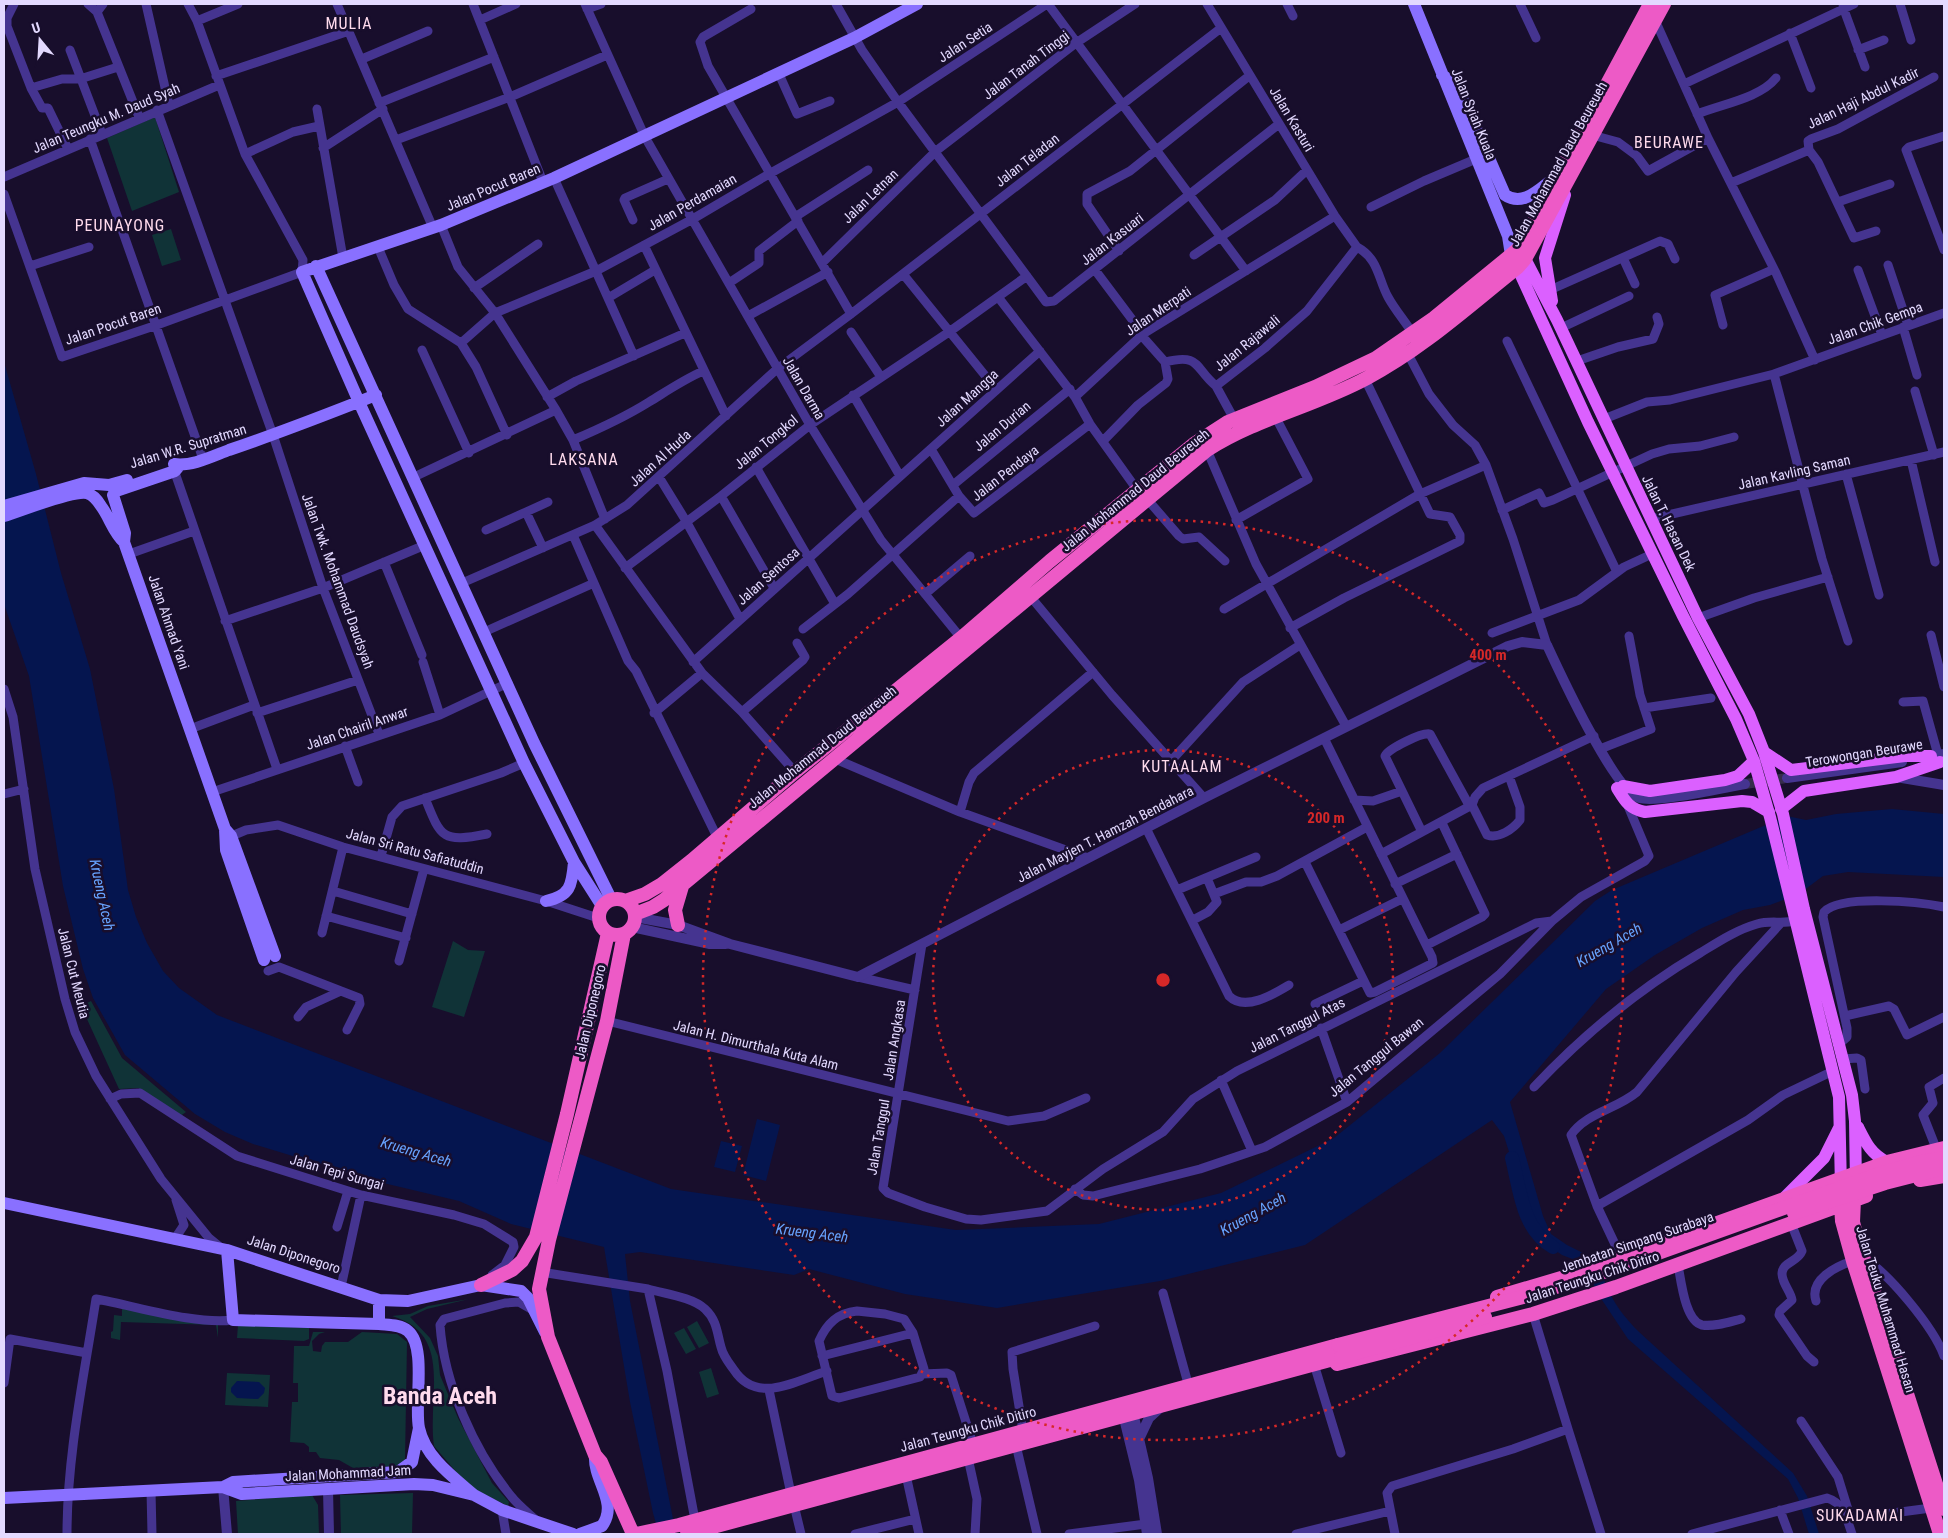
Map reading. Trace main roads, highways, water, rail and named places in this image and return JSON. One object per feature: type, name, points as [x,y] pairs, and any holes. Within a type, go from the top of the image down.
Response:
[{"type":"highway","name":"Jalan Mohammad Daud Beureueh","points":[[632,923],[1030,596],[1143,495],[1194,444],[1234,419],[1342,375],[1376,358],[1413,334],[1518,257],[1557,176],[1650,4]]},
{"type":"highway","name":"Jalan Mohammad Daud Beureueh","points":[[609,906],[645,894],[662,884],[718,839],[795,772],[961,638],[1056,556],[1207,450],[1232,434],[1365,379],[1408,354],[1518,257],[1574,168],[1664,4]]},
{"type":"highway","points":[[678,925],[675,910],[684,882]]},
{"type":"highway","points":[[609,906],[632,906],[632,923],[608,933],[601,927],[609,906]]},
{"type":"highway","name":"Jalan Diponegoro","points":[[573,1119],[607,1021],[632,923]]},
{"type":"highway","points":[[608,933],[573,1119],[542,1239],[539,1289],[548,1337],[595,1455],[601,1462],[635,1534]]},
{"type":"highway","name":"Jalan Teungku Chik Ditiro","points":[[1315,1366],[1334,1339],[1485,1300],[1578,1273],[1887,1162],[1942,1151]]},
{"type":"highway","name":"Jembatan Simpang Surabaya","points":[[1339,1351],[1619,1267],[1878,1174],[1920,1162],[1942,1151]]},
{"type":"highway","name":"Jembatan Simpang Surabaya","points":[[1339,1351],[1531,1304],[1616,1278],[1827,1202],[1909,1175],[1944,1168]]},
{"type":"highway","name":"Jalan Teungku Chik Ditiro","points":[[686,1532],[695,1520],[906,1475],[1016,1445],[1127,1409],[1189,1386],[1349,1362],[1533,1314],[1616,1287],[1892,1187],[1944,1176]]},
{"type":"highway","name":"Jalan Teuku Muhammad Hasan","points":[[1854,1200],[1853,1222],[1858,1260]]},
{"type":"highway","name":"Jalan Teuku Muhammad Hasan","points":[[1841,1205],[1842,1221],[1858,1260],[1941,1507],[1940,1534]]},
{"type":"highway","points":[[480,1286],[512,1270],[542,1239]]},
{"type":"highway","name":"Jalan Teungku Chik Ditiro","points":[[635,1534],[653,1531],[686,1532],[973,1444],[1023,1431],[1127,1409],[1163,1405],[1315,1366],[1339,1351]]},
{"type":"main road","name":"Jalan Pocut Baren","points":[[359,402],[303,266],[316,266],[437,227],[549,180],[780,74],[854,38],[917,4]]},
{"type":"main road","name":"Jalan Syiah Kuala","points":[[1414,4],[1476,159],[1518,257]]},
{"type":"main road","points":[[1442,75],[1457,85],[1505,195],[1516,201],[1526,199],[1557,176]]},
{"type":"main road","points":[[1554,314],[1544,258],[1574,168]]},
{"type":"main road","name":"Jalan T. Hasan Dek","points":[[1518,257],[1554,314],[1698,618],[1738,690],[1764,752],[1776,813]]},
{"type":"main road","name":"Jalan T. Hasan Dek","points":[[1518,257],[1612,473],[1736,719],[1776,813]]},
{"type":"main road","points":[[316,266],[609,906]]},
{"type":"main road","name":"Jalan W.R. Supratman","points":[[4,506],[52,495],[84,483],[109,485],[204,459],[273,435],[376,395]]},
{"type":"main road","points":[[359,402],[524,763],[574,862],[609,906]]},
{"type":"main road","name":"Jalan Ahmad Yani","points":[[176,467],[114,494],[125,533],[127,548],[269,962]]},
{"type":"main road","points":[[4,516],[52,495],[81,493],[93,496],[105,512],[117,536],[127,548]]},
{"type":"main road","points":[[1764,752],[1792,770],[1905,756],[1940,758]]},
{"type":"main road","points":[[1776,813],[1804,791],[1896,777],[1940,758]]},
{"type":"main road","points":[[1754,760],[1742,774],[1726,780],[1650,791],[1620,787],[1628,806],[1634,810],[1645,812],[1742,801],[1752,802],[1776,813]]},
{"type":"main road","points":[[1776,813],[1797,914]]},
{"type":"main road","points":[[546,901],[559,898],[568,890],[573,879],[574,862]]},
{"type":"main road","name":"Jalan Teuku Muhammad Hasan","points":[[1797,914],[1825,988],[1833,1045],[1833,1071],[1839,1097],[1841,1205]]},
{"type":"main road","name":"Jalan Teuku Muhammad Hasan","points":[[1797,914],[1833,1045],[1843,1060],[1852,1095],[1857,1173],[1854,1200]]},
{"type":"main road","points":[[1855,1120],[1870,1151],[1876,1157],[1887,1162]]},
{"type":"main road","points":[[1784,1198],[1824,1158],[1840,1124]]},
{"type":"main road","name":"Jalan Diponegoro","points":[[4,1203],[225,1250],[379,1300],[408,1301],[480,1286],[521,1291],[528,1298],[548,1337]]},
{"type":"main road","points":[[225,1250],[233,1320],[378,1324],[399,1326],[408,1330],[414,1338],[417,1353],[419,1428],[429,1449],[440,1465],[474,1495],[502,1510],[573,1534]]},
{"type":"main road","points":[[378,1324],[379,1300]]},
{"type":"main road","name":"Jalan Mohammad Jam","points":[[224,1487],[233,1482],[398,1472],[412,1462],[419,1428]]},
{"type":"main road","points":[[580,1534],[602,1526],[609,1512],[609,1505],[596,1472],[595,1455]]},
{"type":"main road","name":"Jalan Mohammad Jam","points":[[4,1498],[224,1487],[242,1494],[414,1484],[433,1485],[474,1495]]},
{"type":"water","name":"Krueng Aceh","points":[[4,362],[36,474],[61,573],[90,669],[114,789],[128,890],[136,917],[147,943],[163,971],[179,988],[217,1015],[671,1189],[956,1230],[1099,1224],[1221,1193],[1334,1138],[1440,1053],[1595,901],[1612,890],[1787,816],[1806,820],[1836,814],[1892,809],[1944,814],[1944,877],[1848,872],[1823,876],[1799,894],[1770,905],[1743,910],[1702,928],[1655,955],[1606,989],[1510,1102],[1543,1216],[1551,1234],[1567,1245],[1597,1260],[1617,1306],[1638,1331],[1793,1473],[1807,1496],[1819,1534],[1809,1534],[1798,1498],[1788,1479],[1628,1339],[1600,1297],[1583,1263],[1562,1255],[1540,1240],[1531,1222],[1504,1136],[1492,1120],[1305,1245],[1160,1281],[997,1308],[905,1294],[809,1269],[794,1275],[640,1252],[625,1254],[630,1301],[676,1534],[659,1534],[630,1402],[604,1247],[511,1224],[459,1201],[375,1181],[253,1144],[225,1132],[195,1114],[125,1055],[93,998],[83,969],[63,886],[29,676],[4,604]]},
{"type":"water","points":[[757,1119],[780,1125],[766,1181],[743,1175]]},
{"type":"water","points":[[721,1141],[742,1146],[735,1172],[714,1167]]},
{"type":"water","points":[[237,1381],[259,1382],[265,1388],[264,1393],[258,1399],[237,1398],[231,1392],[231,1388]]},
{"type":"waterway","points":[[1512,1158],[1520,1195],[1529,1219],[1535,1230],[1553,1247]]},
{"type":"tunnel","points":[[1745,784],[1787,778]]},
{"type":"district","name":"MULIA","points":[[349,23]]},
{"type":"district","name":"BEURAWE","points":[[1669,142]]},
{"type":"district","name":"PEUNAYONG","points":[[120,225]]},
{"type":"district","name":"LAKSANA","points":[[584,459]]},
{"type":"district","name":"KUTAALAM","points":[[1182,766]]},
{"type":"district","name":"Banda Aceh","points":[[440,1396]]},
{"type":"district","name":"SUKADAMAI","points":[[1860,1515]]}]
